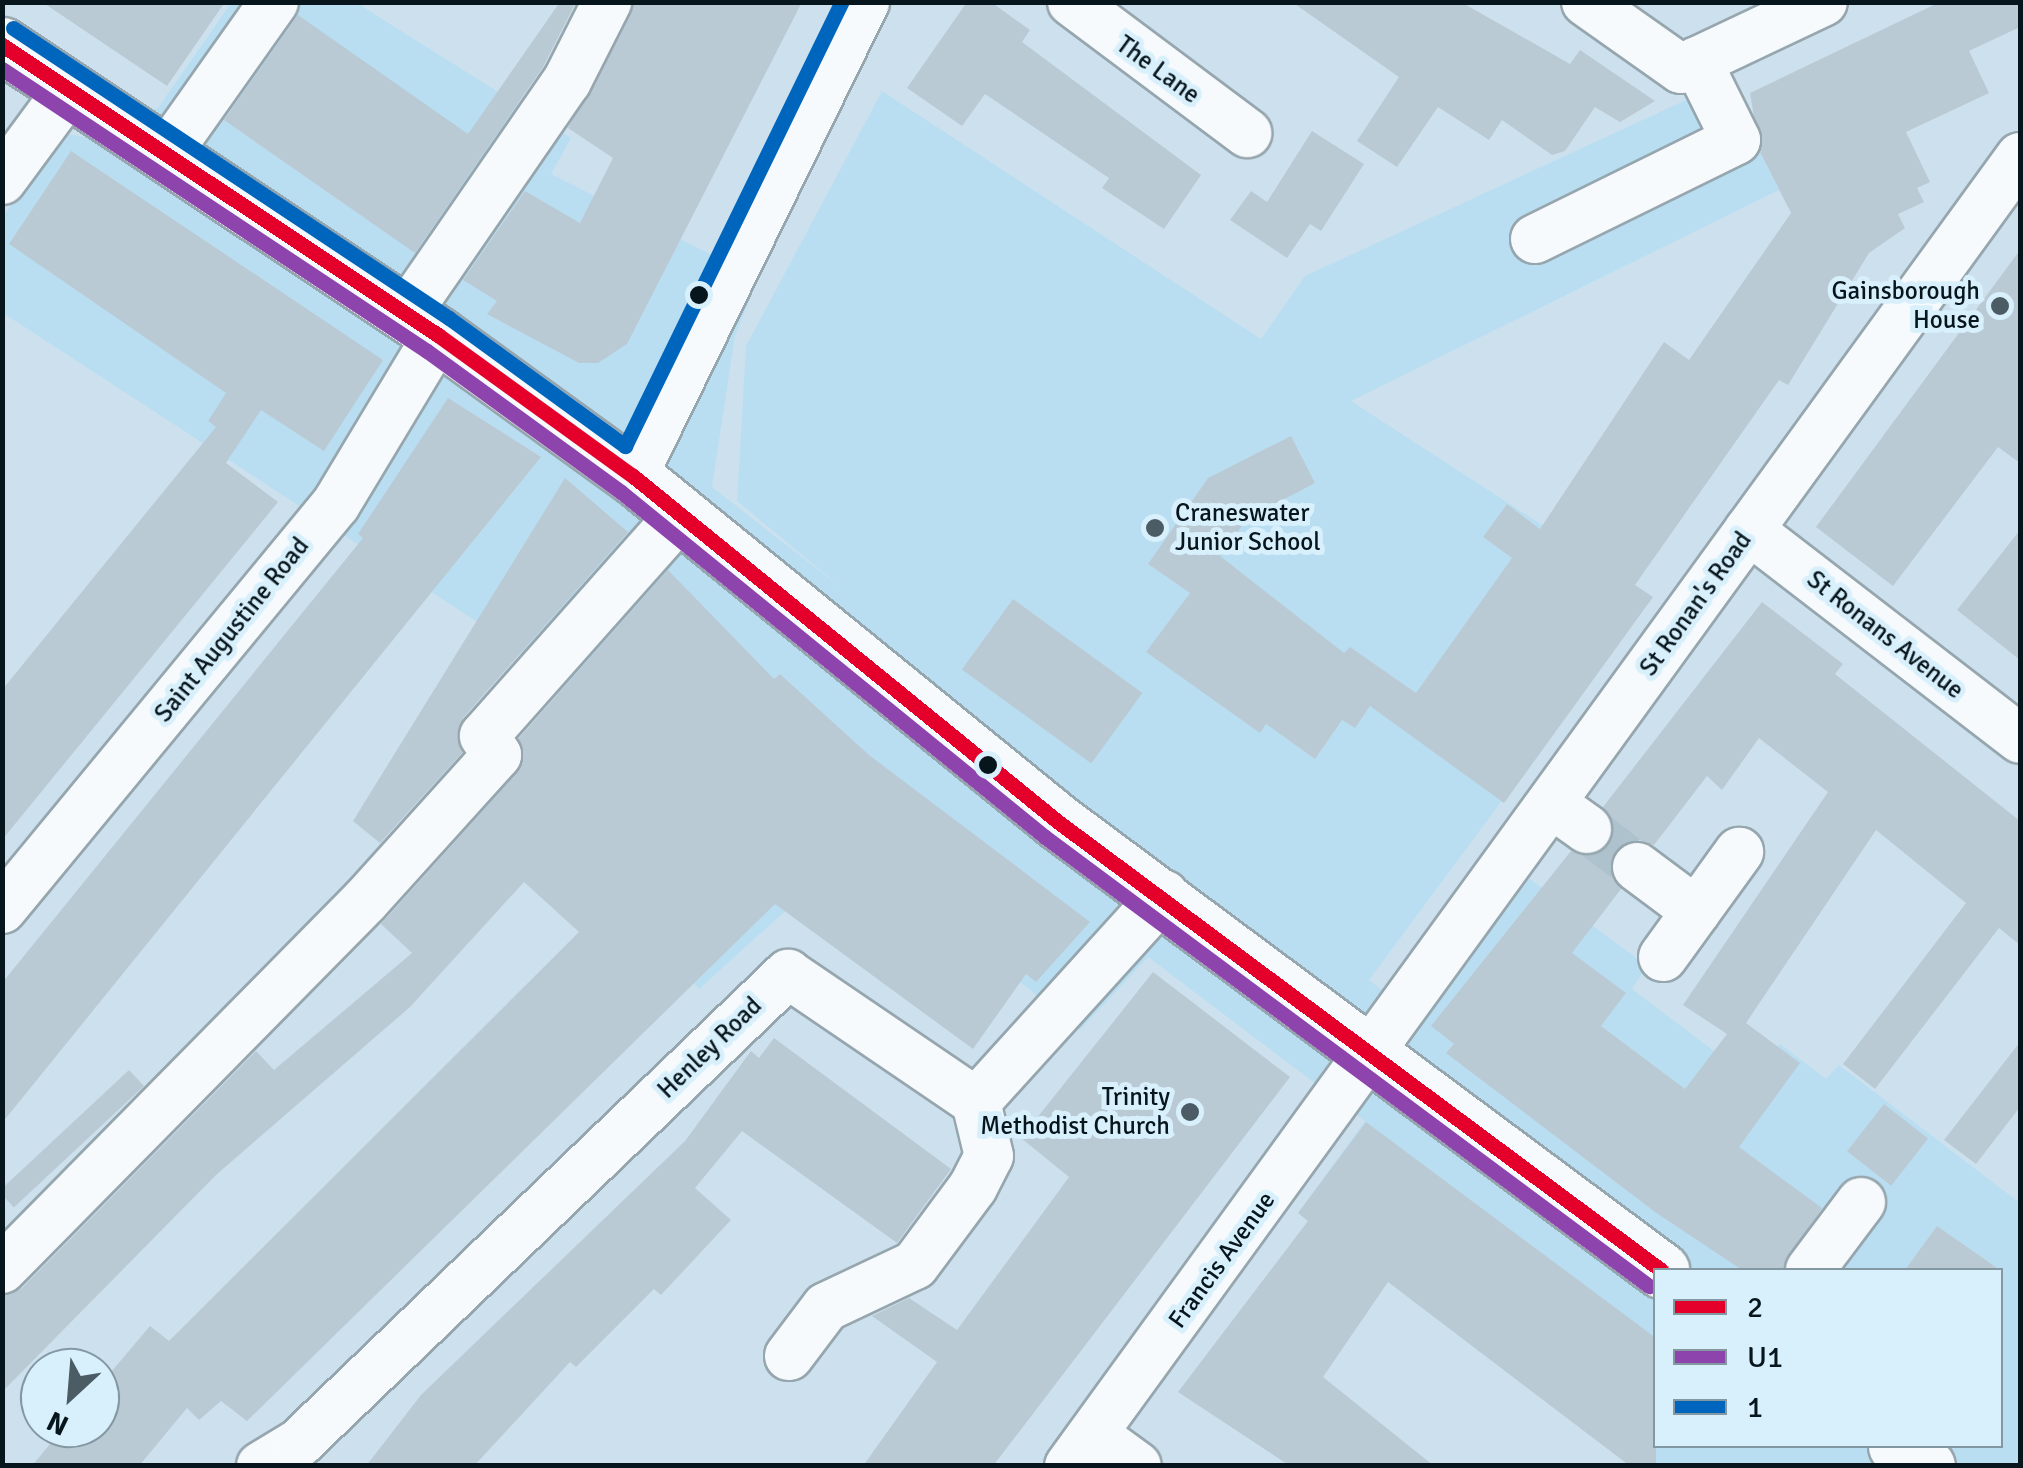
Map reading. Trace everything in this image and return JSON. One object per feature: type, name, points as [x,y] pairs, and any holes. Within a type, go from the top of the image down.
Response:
[{"type":"main road","points":[[2,45],[422,325],[632,476],[1012,786],[1164,895],[1659,1268]]},
{"type":"main road","points":[[1899,1448],[1927,1466]]},
{"type":"street","points":[[167,153],[274,2]]},
{"type":"street","name":"Saint Augustine Road","points":[[2,908],[336,504],[422,325],[566,81],[607,2]]},
{"type":"street","points":[[632,476],[865,2]]},
{"type":"street","name":"The Lane","points":[[1072,2],[1248,134]]},
{"type":"street","points":[[1586,2],[1681,68],[1823,2]]},
{"type":"street","points":[[1536,239],[1736,140],[1697,62]]},
{"type":"street","points":[[2,180],[69,89]]},
{"type":"street","name":"St Ronan's Road","points":[[1374,1054],[1570,817],[1748,530],[2020,157]]},
{"type":"street","points":[[2,1269],[365,901],[497,755],[484,736],[680,514]]},
{"type":"street","name":"St Ronans Avenue","points":[[1748,530],[2020,739]]},
{"type":"street","points":[[1663,956],[1739,852]]},
{"type":"street","points":[[1637,867],[1696,911]]},
{"type":"street","points":[[790,1356],[826,1307],[915,1265],[974,1187],[989,1156],[976,1102],[1164,895]]},
{"type":"street","name":"Henley Road","points":[[260,1466],[299,1444],[788,974],[976,1102]]},
{"type":"street","name":"Francis Avenue","points":[[1081,1450],[1374,1054]]},
{"type":"street","points":[[1812,1268],[1862,1202]]},
{"type":"street","points":[[1081,1450],[1137,1466]]},
{"type":"shaded area","points":[[231,3],[357,3],[571,138],[551,174],[758,278],[735,336],[712,487],[843,589],[737,501],[746,346],[882,91],[1261,339],[1305,276],[1725,82],[1779,190],[1351,401],[1653,597],[1369,980],[1418,1017],[1526,876],[1647,966],[1632,989],[1751,1079],[1780,1044],[1826,1079],[1839,1065],[2020,1203],[2020,1465],[1630,1465],[1298,1213],[1365,1121],[1148,957],[1080,1030],[854,849],[699,989],[582,864],[626,779],[522,651],[3,313],[2,217],[66,134],[85,137],[158,108]]},
{"type":"building","points":[[42,2],[225,2],[167,86]]},
{"type":"building","points":[[560,2],[576,2],[543,67],[415,253],[224,120],[298,15],[468,134]]},
{"type":"building","points":[[634,2],[802,2],[627,344],[598,363],[579,363],[487,314],[497,301],[463,280],[525,191],[580,223],[613,158],[568,128]]},
{"type":"building","points":[[967,2],[991,2],[1030,30],[1022,42],[1201,175],[1164,229],[1102,188],[1109,178],[985,94],[962,126],[907,88]]},
{"type":"building","points":[[1292,2],[1461,2],[1570,64],[1580,50],[1655,101],[1620,122],[1595,107],[1565,151],[1552,155],[1502,120],[1489,140],[1438,107],[1397,167],[1357,141],[1399,77]]},
{"type":"building","points":[[1940,2],[2020,2],[2020,27],[1969,51],[1989,93],[1906,132],[1930,182],[1917,188],[1924,202],[1898,214],[1905,228],[1869,253],[1788,385],[1779,380],[1635,585],[1653,597],[1504,803],[1370,706],[1355,728],[1342,720],[1315,759],[1266,724],[1260,733],[1146,652],[1190,593],[1148,564],[1208,478],[1291,436],[1315,483],[1247,519],[1220,556],[1344,653],[1350,647],[1416,693],[1512,558],[1483,537],[1507,504],[1540,529],[1664,342],[1689,360],[1791,213],[1760,152],[1750,93]]},
{"type":"building","points":[[1312,131],[1364,164],[1321,231],[1310,224],[1287,258],[1230,220],[1251,191],[1267,202]]},
{"type":"building","points":[[71,151],[383,360],[324,451],[261,410],[226,463],[278,502],[2,840],[2,690],[216,427],[208,421],[226,393],[9,244]]},
{"type":"building","points":[[2020,250],[2020,463],[1998,447],[1893,586],[1816,527]]},
{"type":"building","points":[[448,398],[541,457],[2,1123],[2,983],[363,538],[358,534]]},
{"type":"building","points":[[565,478],[628,532],[463,718],[462,753],[380,843],[353,821]]},
{"type":"building","points":[[2020,530],[2020,660],[1957,610]]},
{"type":"building","points":[[668,570],[774,679],[780,674],[869,755],[1090,922],[1036,982],[1026,974],[973,1049],[775,904],[247,1421],[221,1401],[199,1420],[187,1408],[139,1466],[32,1466],[47,1448],[120,1448],[120,1361],[150,1326],[169,1341],[579,932],[524,882],[410,1007],[216,1175],[45,1348],[20,1348],[20,1374],[2,1392],[2,1296],[22,1288],[256,1051],[274,1070],[412,953],[381,924],[517,773],[519,738]]},
{"type":"building","points":[[1013,599],[1142,693],[1091,763],[962,669]]},
{"type":"building","points":[[1762,602],[1843,664],[1835,674],[2020,821],[2020,945],[1999,928],[1875,1089],[1843,1064],[1966,903],[1876,830],[1746,1023],[1800,1063],[1739,1147],[1822,1208],[1784,1268],[1739,1268],[1655,1212],[1446,1053],[1454,1044],[1431,1026],[1571,851],[1585,856],[1609,846],[1614,831],[1603,807]],"holes":[[[1759,738],[1828,792],[1683,1005],[1727,1034],[1685,1089],[1601,1026],[1626,993],[1572,953],[1621,889],[1610,865],[1616,850],[1639,840],[1654,845],[1707,776],[1722,790]]]},
{"type":"building","points":[[1153,972],[1290,1077],[993,1466],[863,1466],[937,1362],[872,1316],[909,1298],[957,1330],[1069,1177],[1021,1138]]},
{"type":"building","points":[[774,1038],[951,1169],[897,1243],[742,1131],[695,1188],[731,1220],[661,1295],[654,1289],[576,1367],[570,1362],[474,1466],[366,1466],[421,1395],[685,1141],[751,1051],[759,1058]]},
{"type":"building","points":[[2020,1042],[2020,1107],[1976,1164],[1944,1140]]},
{"type":"building","points":[[129,1070],[144,1086],[14,1207],[2,1195],[2,1188]]},
{"type":"building","points":[[1884,1104],[1928,1138],[1891,1186],[1847,1151]]},
{"type":"building","points":[[1366,1122],[1653,1336],[1656,1466],[1630,1466],[1388,1282],[1323,1377],[1434,1466],[1290,1466],[1178,1392],[1308,1221],[1298,1213]]},
{"type":"building","points":[[1937,1226],[1997,1268],[1906,1268]]},
{"type":"tunnel","points":[[1587,829],[1637,867]]},
{"type":"transit line","name":"1","points":[[13,28],[449,318],[625,446],[842,2]]},
{"type":"transit line","name":"2","points":[[2,45],[438,335],[633,476],[1057,821],[1658,1268]]},
{"type":"transit line","name":"U1","points":[[2,69],[427,351],[621,492],[1045,837],[1649,1286]]},
{"type":"place","name":"Gainsborough House","points":[[2000,306]]},
{"type":"place","name":"Craneswater Junior School","points":[[1155,528]]},
{"type":"place","name":"Trinity Methodist Church","points":[[1190,1112]]}]
